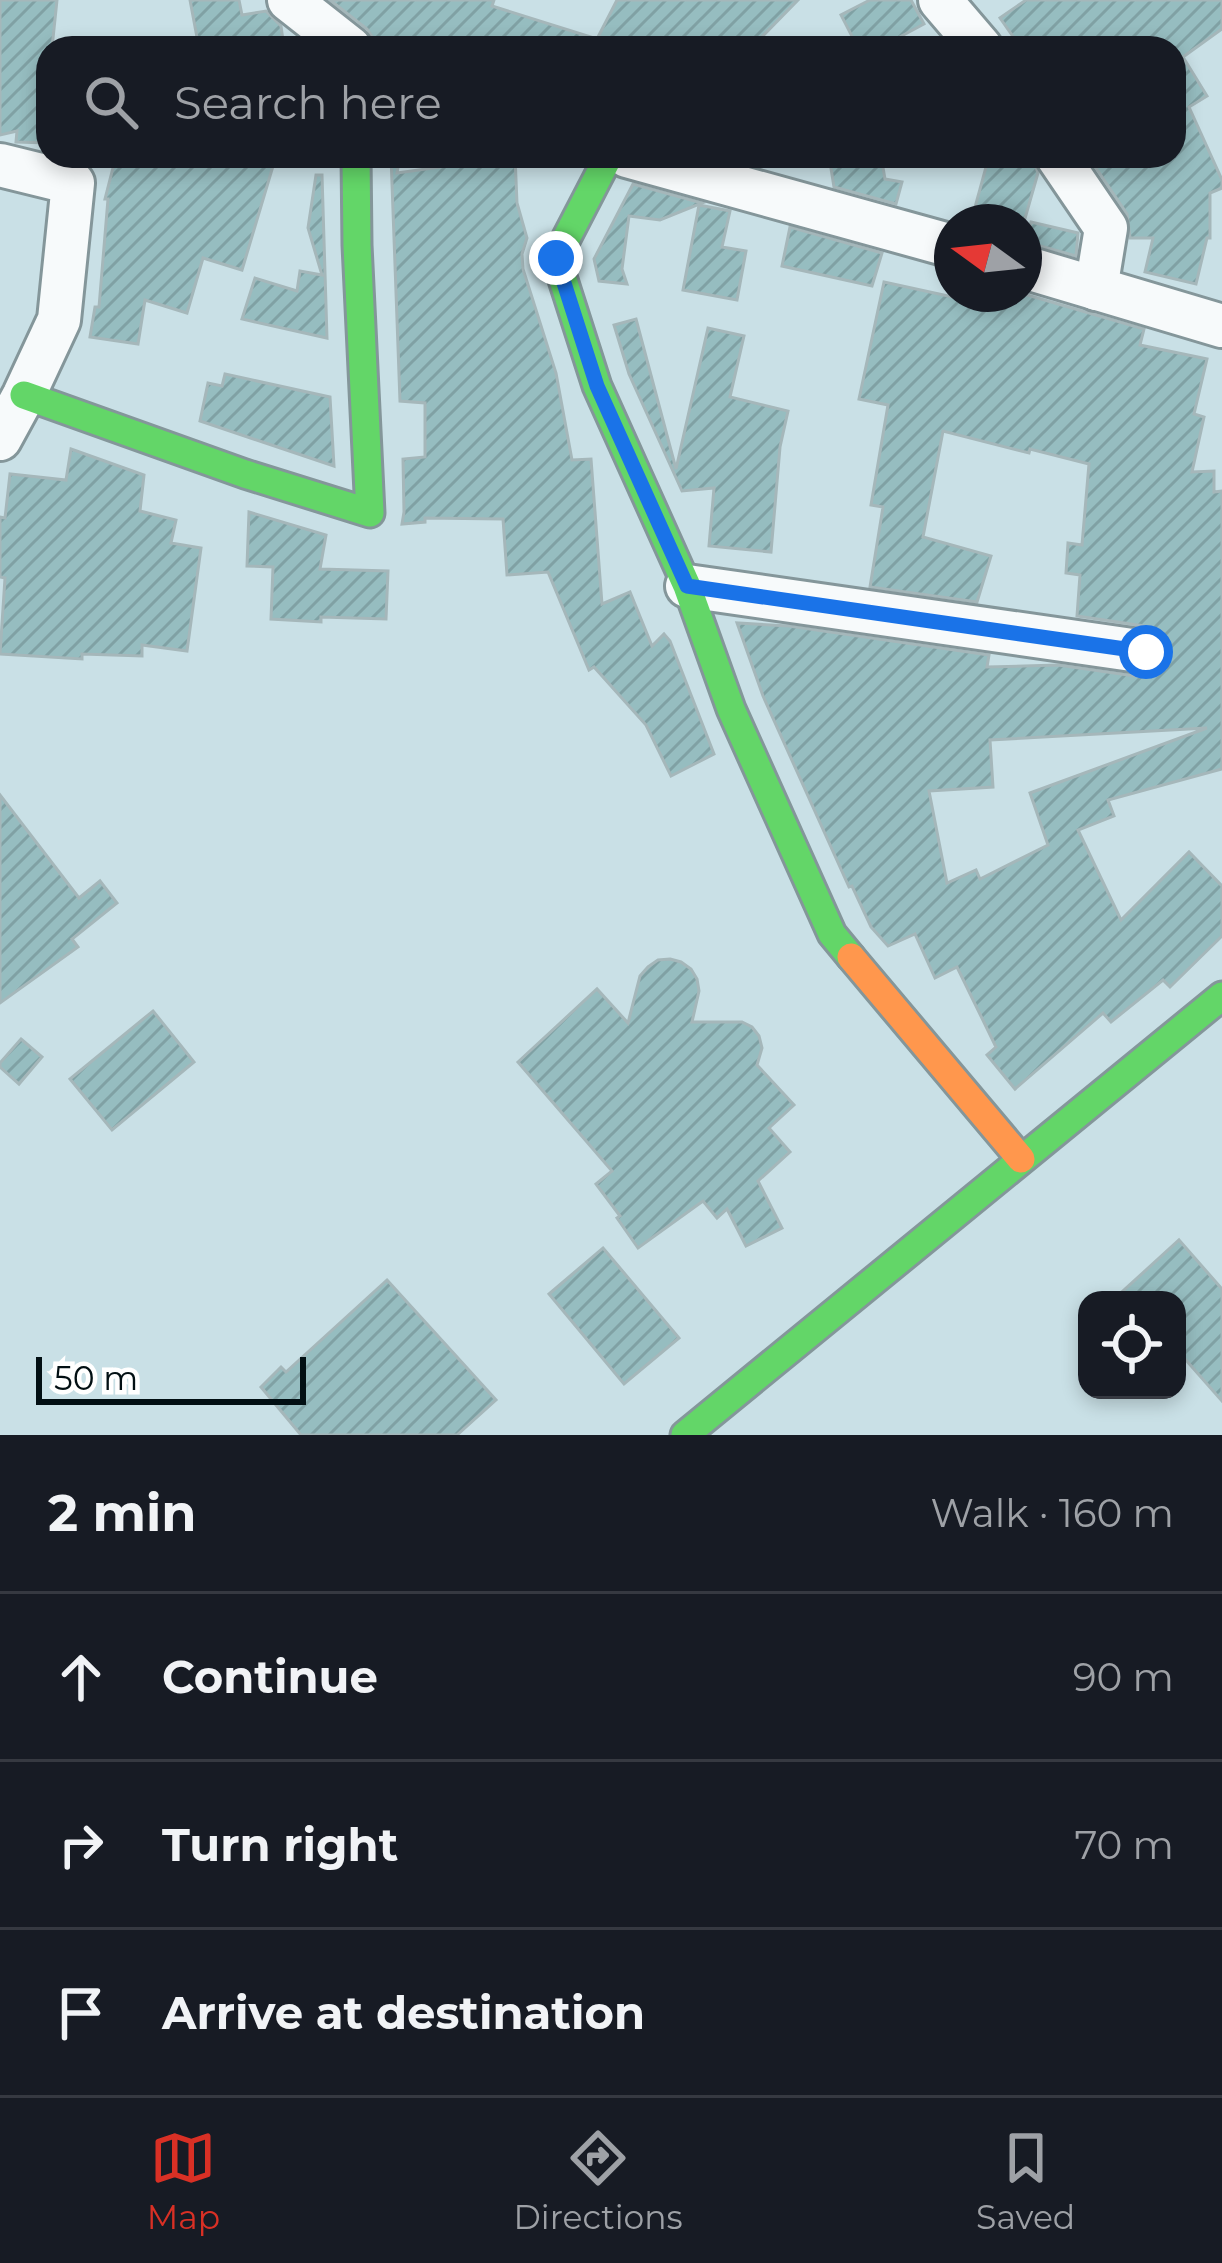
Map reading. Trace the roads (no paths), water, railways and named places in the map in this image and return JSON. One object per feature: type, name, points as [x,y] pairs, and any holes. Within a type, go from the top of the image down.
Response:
[{"type":"street","points":[[289,0],[335,36]]},
{"type":"street","points":[[940,0],[972,36]]},
{"type":"street","points":[[0,165],[73,183],[58,320],[0,439]]},
{"type":"street","points":[[24,395],[370,513],[356,168]]},
{"type":"street","points":[[603,168],[556,258],[597,386],[687,586],[731,710],[832,934],[1021,1160]]},
{"type":"street","points":[[670,168],[934,241]]},
{"type":"street","points":[[1065,168],[1106,228],[1096,289]]},
{"type":"street","points":[[1042,272],[1222,326]]},
{"type":"street","points":[[687,586],[1146,652]]},
{"type":"street","points":[[685,1435],[1222,996]]}]
